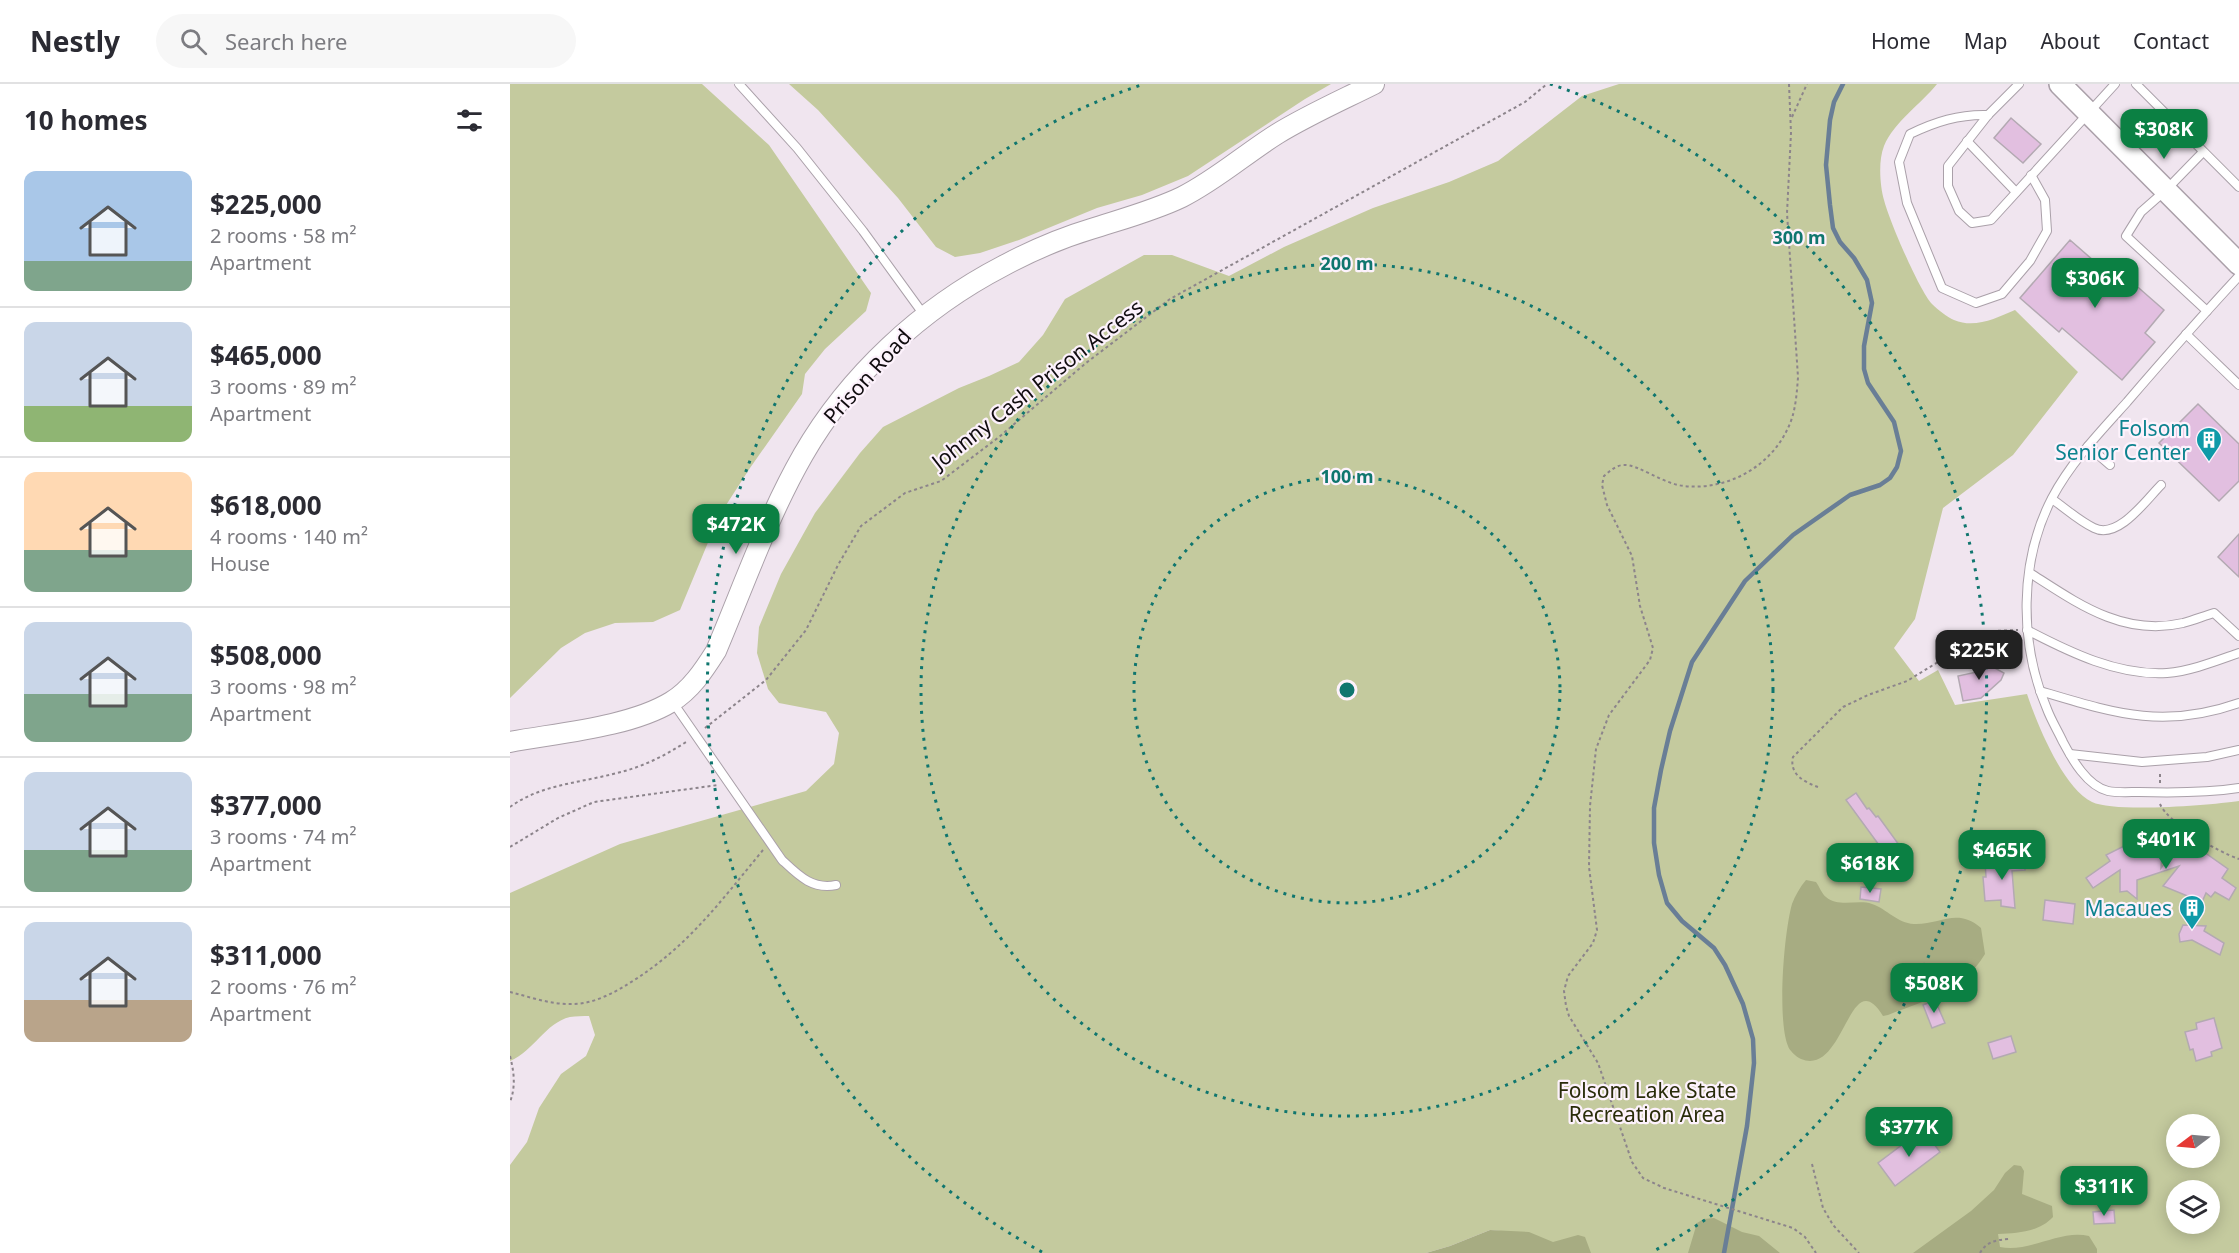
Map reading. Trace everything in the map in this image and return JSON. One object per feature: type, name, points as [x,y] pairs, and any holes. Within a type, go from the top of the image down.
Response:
[{"type":"main road","points":[[2060,84],[2239,264]]},
{"type":"street","name":"Prison Road","points":[[510,742],[628,720],[649,713],[672,701],[692,684],[716,651],[785,489],[823,424],[870,368],[924,315],[1002,266],[1045,246],[1182,197],[1218,176],[1276,135],[1374,84]]},
{"type":"lane","name":"Prison Road","points":[[739,84],[797,148],[863,231],[924,315]]},
{"type":"lane","points":[[2019,84],[1988,115],[1948,166],[1947,178],[1959,211],[1972,223],[1991,220],[2115,84]]},
{"type":"lane","points":[[2136,84],[2239,187]]},
{"type":"lane","points":[[1988,115],[1966,114],[1931,124],[1910,134],[1899,162],[1906,203],[1942,288],[1976,303],[2002,294],[2030,261],[2046,231],[2045,200],[2031,175]]},
{"type":"lane","points":[[1967,141],[2016,192]]},
{"type":"lane","points":[[2203,152],[2141,212],[2126,236],[2207,311]]},
{"type":"lane","points":[[2239,276],[2064,476],[2039,527],[2027,595],[2027,630],[2040,691],[2070,754],[2095,785],[2107,791],[2206,793],[2239,788]]},
{"type":"lane","points":[[2186,334],[2239,385]]},
{"type":"lane","points":[[2088,446],[2110,465]]},
{"type":"lane","points":[[2052,499],[2096,530],[2115,529],[2123,525],[2161,485]]},
{"type":"lane","points":[[2030,573],[2103,617],[2151,626],[2182,623],[2214,613],[2239,636]]},
{"type":"lane","points":[[2027,630],[2093,660],[2129,671],[2168,673],[2239,653]]},
{"type":"lane","points":[[2040,691],[2113,713],[2151,718],[2216,711],[2239,703]]},
{"type":"lane","points":[[672,701],[782,860],[802,879],[827,887],[836,885]]},
{"type":"lane","points":[[2070,754],[2142,762],[2207,757],[2239,750]]},
{"type":"path","name":"Johnny Cash Prison Access","points":[[510,807],[520,800],[558,785],[614,774],[658,759],[696,735],[766,680],[806,630],[838,565],[861,526],[905,493],[941,481],[999,437],[1086,363],[1170,299],[1525,102],[1547,84]]},
{"type":"path","points":[[1789,84],[1791,117],[1787,213],[1798,377],[1796,404],[1788,428],[1781,441],[1764,461],[1742,476],[1729,481],[1713,485],[1682,486],[1662,481],[1637,468],[1624,465],[1618,466],[1604,476],[1602,485],[1607,505],[1632,556],[1640,606],[1653,648],[1650,660],[1609,715],[1596,749],[1590,806],[1589,867],[1597,930],[1593,943],[1568,976],[1564,991],[1569,1016],[1598,1063],[1632,1162],[1643,1178],[1651,1183],[1781,1225],[1799,1233],[1816,1253]]},
{"type":"path","points":[[1791,117],[1807,84]]},
{"type":"path","points":[[1818,787],[1799,778],[1792,767],[1793,757],[1843,708],[1868,695],[1907,681],[1984,634],[1993,631],[2027,630]]},
{"type":"path","points":[[2160,774],[2160,805],[2165,814],[2197,837],[2239,859]]},
{"type":"path","points":[[510,847],[558,818],[594,802],[730,784]]},
{"type":"path","points":[[510,992],[572,1005],[617,991],[675,951],[706,919],[770,842]]},
{"type":"path","points":[[510,1056],[514,1074],[514,1093],[510,1102]]},
{"type":"path","points":[[1812,1164],[1823,1208],[1833,1225],[1859,1253]]},
{"type":"path","points":[[1980,1253],[1985,1245],[1995,1240],[2009,1239]]},
{"type":"green space","points":[[510,84],[702,84],[769,145],[871,293],[866,311],[825,349],[805,374],[802,394],[719,516],[680,610],[653,622],[615,623],[585,633],[561,648],[510,698]]},
{"type":"green space","points":[[789,84],[1331,84],[1188,176],[1142,195],[1097,208],[1019,240],[980,253],[955,257],[936,247],[898,198],[818,110]]},
{"type":"green space","name":"Folsom Lake State Recreation Area","points":[[1619,84],[1937,84],[1888,137],[1880,166],[1887,210],[1912,270],[1932,304],[1948,317],[1962,322],[1978,323],[2015,310],[2078,372],[2013,455],[1943,508],[1915,619],[1894,648],[1919,681],[1938,670],[1955,705],[2027,694],[2044,738],[2061,770],[2081,795],[2092,802],[2141,808],[2239,801],[2239,1253],[1509,1253],[1512,1232],[1490,1230],[1426,1253],[510,1253],[510,1165],[527,1142],[539,1108],[561,1074],[586,1056],[595,1035],[589,1016],[570,1017],[553,1025],[526,1051],[510,1061],[510,893],[620,844],[806,791],[834,764],[839,733],[826,712],[779,703],[768,689],[757,653],[759,627],[781,574],[815,513],[860,453],[883,427],[959,388],[1019,362],[1043,335],[1065,299],[1144,255],[1172,255],[1229,276],[1284,247],[1373,208],[1449,182],[1498,161],[1582,96]]},
{"type":"green space","points":[[1806,880],[1816,882],[1825,896],[1831,900],[1843,903],[1872,904],[1908,923],[1923,924],[1948,918],[1972,922],[1981,928],[1985,954],[1965,978],[1943,993],[1917,1004],[1883,1016],[1872,1003],[1862,1002],[1854,1010],[1828,1052],[1816,1060],[1801,1059],[1788,1046],[1782,997],[1789,917],[1792,904]]},
{"type":"green space","points":[[2014,1165],[2021,1166],[2024,1171],[2022,1194],[2052,1206],[2053,1217],[2035,1229],[1998,1234],[2000,1247],[2022,1247],[2078,1235],[2089,1236],[2097,1253],[1913,1253],[1971,1211],[1994,1190],[2005,1173]]},
{"type":"green space","points":[[1714,1218],[1742,1232],[1759,1236],[1780,1253],[1688,1253],[1697,1223],[1704,1219]]},
{"type":"green space","points":[[1490,1230],[1529,1232],[1553,1242],[1578,1235],[1585,1237],[1591,1253],[1426,1253]]},
{"type":"building","points":[[2011,118],[2041,144],[2023,163],[1994,138]]},
{"type":"building","points":[[2070,240],[2118,282],[2124,275],[2164,310],[2145,333],[2155,342],[2122,380],[2062,328],[2059,332],[2020,298]]},
{"type":"building","name":"Folsom Senior Center","points":[[2198,404],[2239,444],[2239,481],[2219,501],[2159,443]]},
{"type":"building","points":[[2239,534],[2239,577],[2218,557]]},
{"type":"building","points":[[1990,661],[1991,666],[2004,673],[2001,680],[1981,698],[1963,701],[1958,676],[1977,672],[1976,664]]},
{"type":"building","points":[[1856,793],[1867,809],[1869,808],[1876,817],[1878,816],[1910,860],[1899,868],[1889,855],[1887,856],[1846,800]]},
{"type":"building","points":[[2149,836],[2163,837],[2161,868],[2184,838],[2228,869],[2222,878],[2236,888],[2229,900],[2215,892],[2211,897],[2206,893],[2202,902],[2163,886],[2179,866],[2137,880],[2137,899],[2127,891],[2120,892],[2120,870],[2093,888],[2086,878],[2110,861],[2106,855],[2128,844],[2134,847],[2148,843]]},
{"type":"building","points":[[2025,859],[2025,870],[2012,871],[2015,908],[2001,906],[2001,900],[1985,901],[1983,877],[1986,877],[1985,862]]},
{"type":"building","points":[[1861,887],[1881,889],[1879,902],[1860,899]]},
{"type":"building","points":[[2045,900],[2075,904],[2073,924],[2043,920]]},
{"type":"building","points":[[2183,925],[2206,926],[2204,931],[2224,943],[2220,955],[2192,940],[2180,942],[2179,934]]},
{"type":"building","points":[[1935,1000],[1945,1023],[1932,1028],[1923,1005]]},
{"type":"building","points":[[2214,1018],[2222,1048],[2211,1052],[2212,1056],[2196,1061],[2185,1032],[2197,1029],[2196,1023]]},
{"type":"building","points":[[2011,1036],[2016,1052],[1993,1059],[1988,1043]]},
{"type":"building","points":[[1923,1129],[1940,1152],[1895,1186],[1878,1163]]},
{"type":"building","points":[[2114,1210],[2115,1223],[2094,1224],[2093,1212]]},
{"type":"waterway","points":[[1724,1253],[1747,1126],[1754,1063],[1753,1039],[1743,1004],[1725,965],[1714,948],[1682,921],[1667,903],[1659,875],[1654,843],[1654,808],[1670,731],[1692,662],[1745,581],[1793,535],[1850,495],[1880,485],[1890,478],[1897,467],[1901,451],[1894,422],[1868,383],[1864,369],[1864,346],[1872,303],[1867,280],[1854,258],[1840,242],[1833,228],[1826,165],[1830,120],[1834,102],[1843,84]]},
{"type":"place","name":"Folsom Senior Center","points":[[2209,463]]},
{"type":"place","name":"Macaues","points":[[2192,931]]}]
